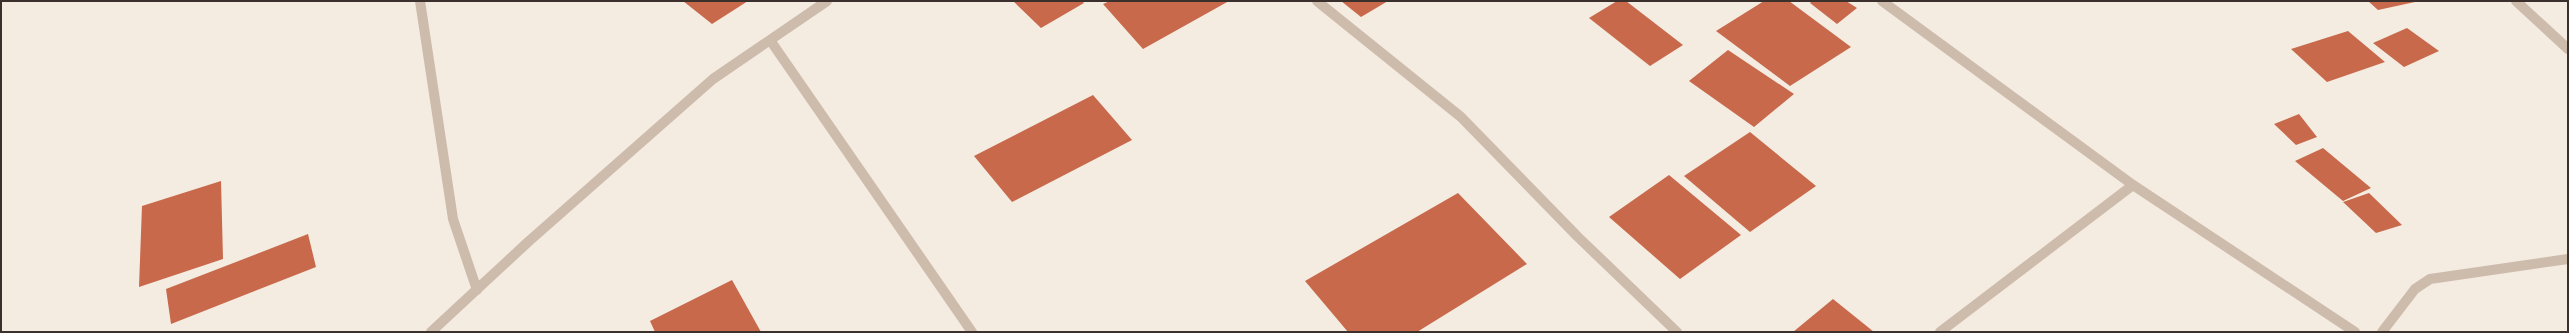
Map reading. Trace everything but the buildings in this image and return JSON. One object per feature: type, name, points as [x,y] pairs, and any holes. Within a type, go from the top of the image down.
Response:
[{"type":"street","points":[[420,1],[453,219],[477,290]]},
{"type":"street","points":[[432,332],[713,79],[827,1]]},
{"type":"street","points":[[1317,1],[1461,117],[1578,237],[1677,332]]},
{"type":"street","points":[[1882,1],[2133,185],[2355,332]]},
{"type":"street","points":[[2516,1],[2568,49]]},
{"type":"street","points":[[770,40],[972,332]]},
{"type":"street","points":[[1940,332],[2133,185]]},
{"type":"street","points":[[2382,332],[2415,289],[2430,279],[2568,259]]}]
